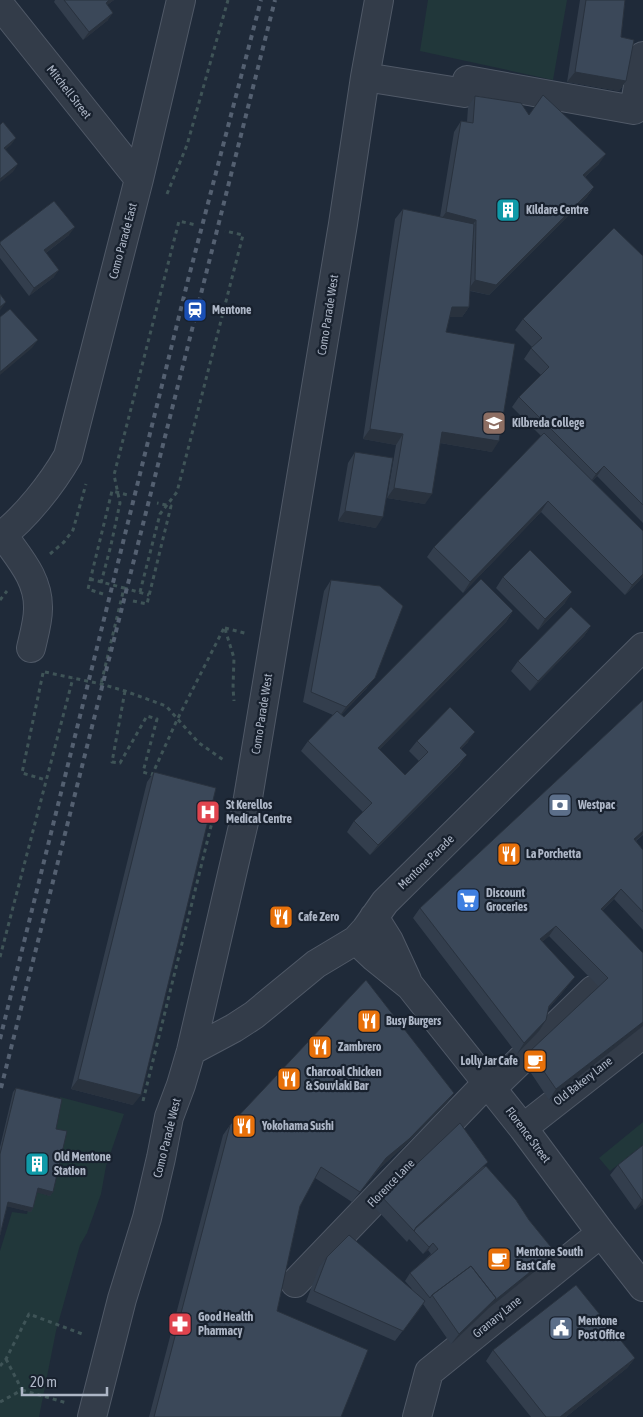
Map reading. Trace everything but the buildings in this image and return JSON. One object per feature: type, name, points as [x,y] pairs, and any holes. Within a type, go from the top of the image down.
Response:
[{"type":"street","name":"Como Parade East","points":[[2,536],[55,478],[68,456],[139,179],[181,0]]},
{"type":"street","name":"Como Parade West","points":[[92,1417],[122,1299],[147,1218],[162,1158],[169,1117],[191,1052],[244,822],[379,0]]},
{"type":"street","name":"Mitchell Street","points":[[0,5],[139,179]]},
{"type":"street","points":[[365,77],[465,93],[467,80],[634,110],[643,56]]},
{"type":"street","points":[[2,536],[30,572],[37,590],[37,660]]},
{"type":"street","name":"Mentone Parade","points":[[191,1052],[254,1015],[316,964],[356,940],[385,902],[643,647]]},
{"type":"street","name":"Florence Street","points":[[374,916],[389,941],[410,986]]},
{"type":"street","name":"Florence Street","points":[[356,940],[410,986],[524,1128],[643,1287]]},
{"type":"street","name":"Florence Lane","points":[[295,1283],[489,1085],[593,990]]},
{"type":"street","name":"Old Bakery Lane","points":[[524,1128],[643,1034]]},
{"type":"street","name":"Granary Lane","points":[[417,1417],[429,1372],[601,1233]]},
{"type":"path","points":[[101,582],[112,544],[120,503],[114,476],[179,221],[196,224]]},
{"type":"path","points":[[140,592],[160,514],[177,492],[243,235],[225,231]]},
{"type":"path","points":[[103,594],[88,589],[112,491],[128,495]]},
{"type":"path","points":[[133,600],[146,604],[171,506],[156,503]]},
{"type":"path","points":[[90,580],[149,595]]},
{"type":"path","points":[[101,684],[124,588]]},
{"type":"path","points":[[124,691],[112,762],[120,764],[147,716],[157,719],[143,772],[152,775],[177,720],[224,628]]},
{"type":"path","points":[[224,628],[251,635]]},
{"type":"path","points":[[224,628],[234,658],[232,688],[234,705]]},
{"type":"path","points":[[37,660],[22,773],[46,780]]},
{"type":"path","points":[[50,674],[101,684],[166,706],[199,743],[225,760]]},
{"type":"path","points":[[0,957],[73,678]]},
{"type":"path","points":[[223,769],[226,753]]},
{"type":"path","points":[[142,1105],[216,805]]},
{"type":"path","points":[[0,1366],[6,1359],[29,1314],[110,1344]]},
{"type":"path","points":[[6,1359],[22,1390]]},
{"type":"path","points":[[0,1402],[22,1390],[63,1402]]},
{"type":"green space","points":[[428,0],[567,0],[553,80],[420,51]]},
{"type":"green space","points":[[60,1097],[124,1114],[106,1166],[101,1194],[87,1233],[80,1245],[56,1331],[39,1417],[0,1417],[0,1251],[12,1212],[27,1214],[47,1135]]},
{"type":"green space","points":[[643,1122],[643,1145],[610,1171],[599,1158]]},
{"type":"railway","points":[[0,1039],[188,280],[261,0]]},
{"type":"railway","points":[[1,1088],[275,0]]},
{"type":"place","name":"Kildare Centre","points":[[508,210]]},
{"type":"place","name":"Mentone","points":[[195,310]]},
{"type":"place","name":"Kilbreda College","points":[[494,423]]},
{"type":"place","name":"Westpac","points":[[560,805]]},
{"type":"place","name":"St Kerellos Medical Centre","points":[[208,812]]},
{"type":"place","name":"La Porchetta","points":[[509,854]]},
{"type":"place","name":"Discount Groceries","points":[[468,900]]},
{"type":"place","name":"Cafe Zero","points":[[281,917]]},
{"type":"place","name":"Busy Burgers","points":[[369,1021]]},
{"type":"place","name":"Zambrero","points":[[320,1047]]},
{"type":"place","name":"Lolly Jar Cafe","points":[[535,1061]]},
{"type":"place","name":"Charcoal Chicken & Souvlaki Bar","points":[[289,1079]]},
{"type":"place","name":"Yokohama Sushi","points":[[244,1126]]},
{"type":"place","name":"Old Mentone Station","points":[[37,1164]]},
{"type":"place","name":"Mentone South East Cafe","points":[[499,1259]]},
{"type":"place","name":"Good Health Pharmacy","points":[[180,1324]]},
{"type":"place","name":"Mentone Post Office","points":[[561,1328]]}]
